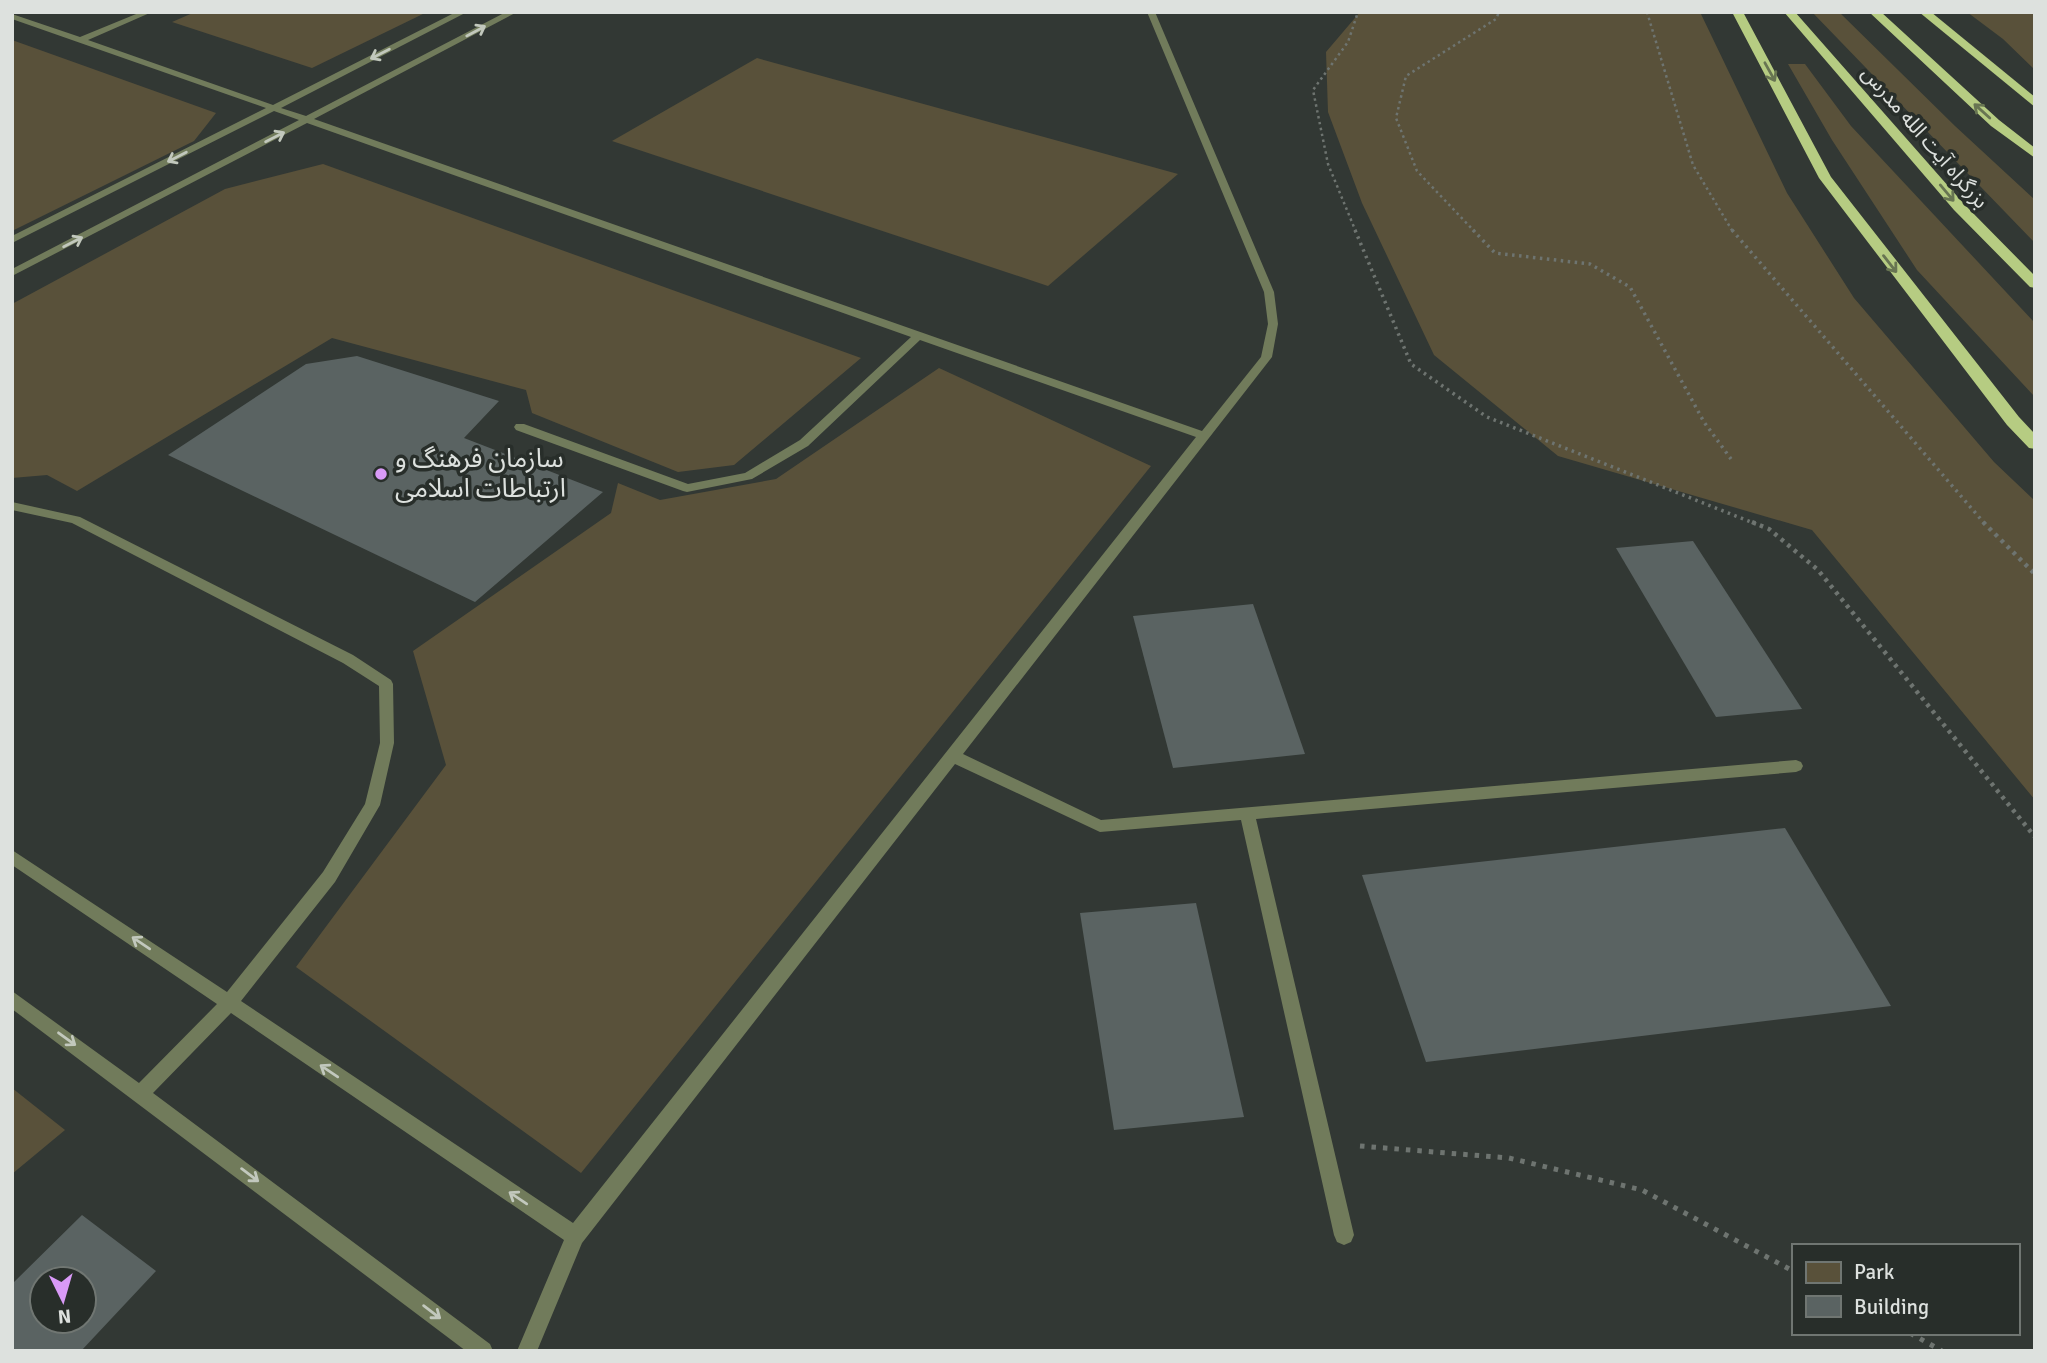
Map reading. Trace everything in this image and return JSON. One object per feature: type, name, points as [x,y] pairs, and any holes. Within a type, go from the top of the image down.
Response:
[{"type":"highway","points":[[1737,12],[1825,178],[2013,421],[2035,444]]},
{"type":"highway","name":"بزرگراه آیت الله مدرس","points":[[1789,12],[1959,206],[2035,284]]},
{"type":"highway","name":"بزرگراه آیت الله مدرس","points":[[1874,12],[1995,123],[2035,154]]},
{"type":"highway","points":[[1924,12],[2035,103]]},
{"type":"lane","points":[[81,40],[148,12]]},
{"type":"lane","points":[[12,240],[463,12]]},
{"type":"lane","points":[[12,274],[513,12]]},
{"type":"lane","points":[[527,1351],[575,1236],[1266,357],[1273,324],[1269,292],[1151,12]]},
{"type":"lane","points":[[12,16],[1205,436]]},
{"type":"lane","points":[[520,427],[687,488],[748,476],[804,443],[919,335]]},
{"type":"lane","points":[[12,506],[76,520],[348,659],[386,684],[387,743],[372,805],[329,877],[229,1003],[141,1093]]},
{"type":"lane","points":[[953,755],[1100,826],[1796,766]]},
{"type":"lane","points":[[1247,813],[1344,1235]]},
{"type":"lane","points":[[12,856],[575,1236]]},
{"type":"lane","points":[[12,999],[483,1351]]},
{"type":"path","points":[[1358,12],[1348,42],[1313,90],[1328,164],[1411,364],[1487,417],[1769,529],[1818,570],[2035,837]]},
{"type":"path","points":[[1499,12],[1496,19],[1406,76],[1396,118],[1417,171],[1495,253],[1590,264],[1630,287],[1704,422],[1731,459]]},
{"type":"path","points":[[1647,12],[1693,165],[1725,222],[1976,515],[2035,574]]},
{"type":"path","points":[[1324,1144],[1509,1158],[1642,1190],[1792,1270]]},
{"type":"path","points":[[1914,1335],[1942,1351]]},
{"type":"green space","points":[[195,12],[427,12],[312,68],[172,22]]},
{"type":"green space","points":[[1360,12],[1700,12],[1787,193],[1854,298],[1994,462],[2035,501],[2035,800],[1812,530],[1558,456],[1434,355],[1362,203],[1328,112],[1326,52]]},
{"type":"green space","points":[[1812,12],[1839,12],[2035,200],[2035,243]]},
{"type":"green space","points":[[1967,12],[2035,12],[2035,70],[2003,39]]},
{"type":"green space","points":[[12,40],[216,113],[194,141],[12,231]]},
{"type":"green space","points":[[757,58],[1178,174],[1048,286],[612,141]]},
{"type":"green space","points":[[1788,64],[1805,64],[1851,126],[2035,323],[2035,397],[1917,270],[1832,140]]},
{"type":"green space","points":[[323,164],[861,358],[734,465],[678,472],[532,413],[526,390],[332,338],[77,491],[47,475],[12,478],[12,304],[225,189]]},
{"type":"green space","points":[[939,368],[1151,466],[581,1173],[296,967],[446,765],[413,651],[611,513],[618,483],[660,500],[776,479]]},
{"type":"green space","points":[[12,1088],[65,1130],[12,1174]]},
{"type":"building","name":"سازمان فرهنگ و ارتباطات اسلامی","points":[[357,356],[499,401],[464,438],[603,492],[475,602],[168,455],[306,364]]},
{"type":"building","points":[[1693,541],[1802,709],[1716,717],[1616,548]]},
{"type":"building","points":[[1253,604],[1305,754],[1173,768],[1133,616]]},
{"type":"building","points":[[1785,828],[1891,1006],[1426,1062],[1362,875]]},
{"type":"building","points":[[1196,903],[1244,1117],[1114,1130],[1080,913]]},
{"type":"building","points":[[82,1215],[156,1271],[98,1333],[98,1265],[31,1265]]},
{"type":"building","points":[[28,1268],[28,1335],[96,1335],[81,1351],[12,1351],[12,1284]]},
{"type":"place","name":"سازمان فرهنگ و ارتباطات اسلامی","points":[[381,474]]}]
